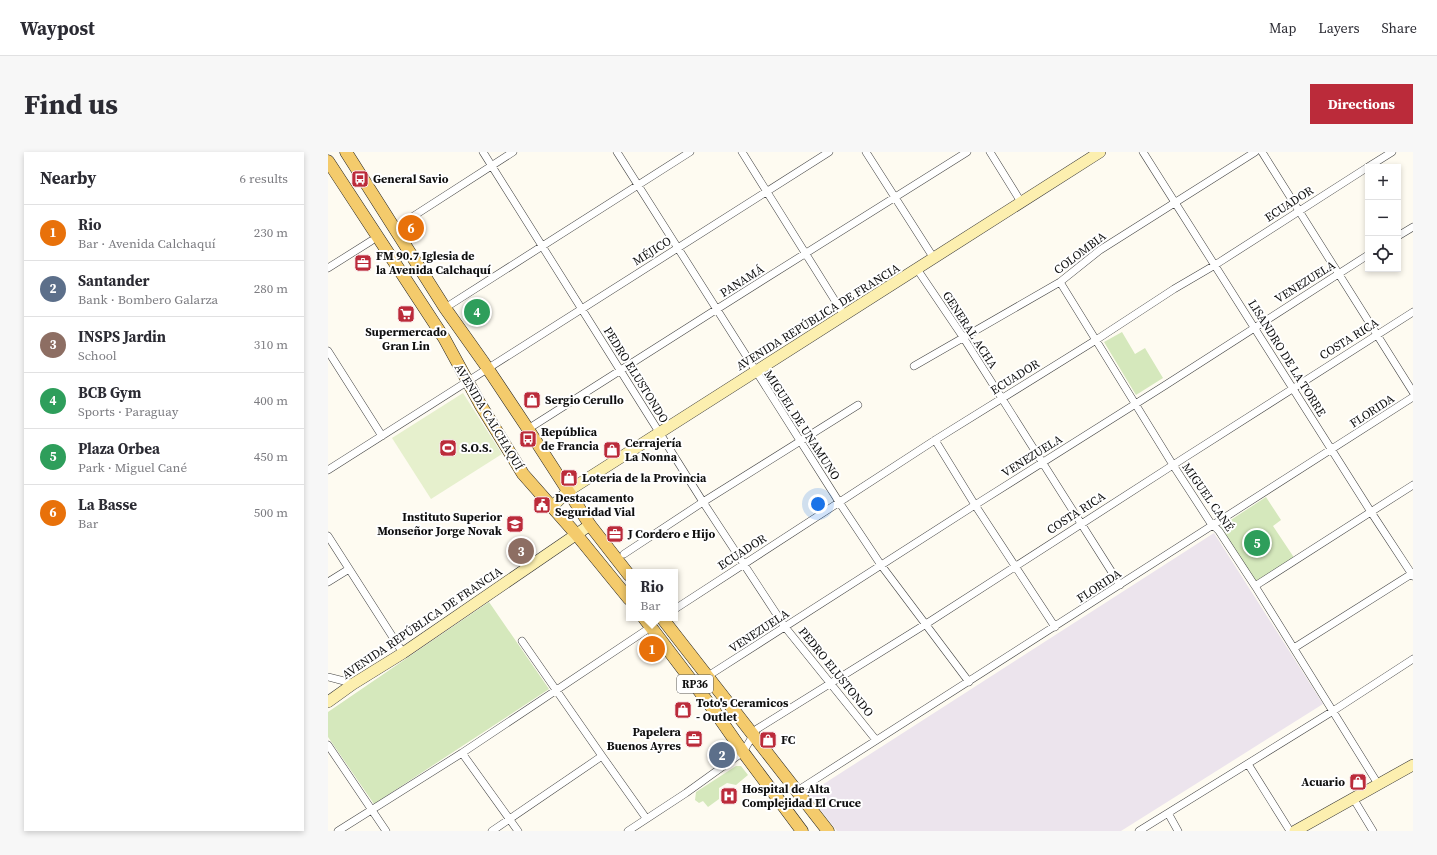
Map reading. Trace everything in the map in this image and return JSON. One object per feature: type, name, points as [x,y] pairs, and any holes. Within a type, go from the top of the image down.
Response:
[{"type":"main road","name":"AVENIDA CALCHAQUÍ","points":[[346,152],[445,308],[488,369],[590,525],[626,571]]},
{"type":"main road","name":"AVENIDA REPÚBLICA DE FRANCIA","points":[[552,507],[568,491],[1100,152]]},
{"type":"main road","name":"AVENIDA CALCHAQUÍ","points":[[328,161],[444,338],[467,382],[523,474],[576,534],[626,595]]},
{"type":"main road","name":"AVENIDA REPÚBLICA DE FRANCIA","points":[[328,702],[353,684],[403,653],[590,525]]},
{"type":"main road","name":"RP36","points":[[664,621],[828,831]]},
{"type":"main road","name":"RP36","points":[[648,623],[802,831]]},
{"type":"main road","points":[[1295,831],[1413,765]]},
{"type":"street","name":"PEDRO ELUSTONDO","points":[[483,152],[703,502],[785,627],[876,740]]},
{"type":"street","points":[[395,228],[513,152]]},
{"type":"street","name":"MIGUEL DE UNAMUNO","points":[[617,152],[755,372],[839,502],[881,565],[969,682]]},
{"type":"street","points":[[445,308],[690,152]]},
{"type":"street","points":[[742,152],[844,315]]},
{"type":"street","name":"MÉJICO","points":[[328,470],[829,152]]},
{"type":"street","points":[[866,152],[933,257]]},
{"type":"street","name":"PANAMÁ","points":[[528,429],[967,152]]},
{"type":"street","points":[[990,152],[1021,202]]},
{"type":"street","name":"LISANDRO DE LA TORRE","points":[[1143,152],[1255,327],[1370,512],[1412,574]]},
{"type":"street","name":"COLOMBIA","points":[[914,366],[1060,282],[1100,250],[1254,152]]},
{"type":"street","points":[[1262,152],[1413,392]]},
{"type":"street","name":"ECUADOR","points":[[1373,164],[1392,152]]},
{"type":"street","name":"ECUADOR","points":[[678,606],[1001,398],[1096,340],[1365,169]]},
{"type":"street","points":[[1401,234],[1413,227]]},
{"type":"street","points":[[328,268],[371,241]]},
{"type":"street","name":"VENEZUELA","points":[[708,676],[975,504],[1365,257]]},
{"type":"street","name":"GENERAL ACHA","points":[[918,269],[963,337],[1120,585]]},
{"type":"street","name":"MIGUEL CANÉ","points":[[1060,282],[1172,465],[1254,586],[1378,784]]},
{"type":"street","name":"COSTA RICA","points":[[628,831],[686,793],[743,752],[757,729],[926,624],[1081,523],[1413,312]]},
{"type":"street","points":[[328,351],[382,436]]},
{"type":"street","name":"FLORIDA","points":[[797,791],[1056,627],[1413,397]]},
{"type":"street","points":[[624,554],[703,502],[858,405]]},
{"type":"street","points":[[935,440],[1056,627]]},
{"type":"street","points":[[1254,586],[1413,485]]},
{"type":"street","points":[[328,536],[403,653]]},
{"type":"street","points":[[328,582],[349,569]]},
{"type":"street","points":[[1294,648],[1412,574]]},
{"type":"street","points":[[338,831],[462,754],[556,691],[648,623]]},
{"type":"street","points":[[522,641],[646,818]]},
{"type":"street","points":[[1139,831],[1333,711],[1413,659]]},
{"type":"street","points":[[328,677],[353,684]]},
{"type":"street","points":[[328,745],[386,831]]},
{"type":"street","points":[[462,754],[518,831]]},
{"type":"street","points":[[492,831],[602,756]]},
{"type":"street","points":[[1248,764],[1290,831]]},
{"type":"street","points":[[1353,798],[1373,831]]},
{"type":"street","points":[[1168,813],[1178,831]]},
{"type":"shaded area","points":[[1214,533],[1323,704],[1121,831],[837,831],[808,794]]},
{"type":"green space","points":[[1122,332],[1135,354],[1145,348],[1163,378],[1136,395],[1104,342]]},
{"type":"green space","name":"S.O.S.","points":[[463,393],[502,454],[431,499],[392,438]]},
{"type":"green space","points":[[1266,497],[1281,520],[1273,526],[1295,559],[1256,582],[1220,527]]},
{"type":"green space","points":[[489,602],[549,689],[374,804],[328,737],[328,712]]},
{"type":"green space","points":[[736,766],[741,766],[748,775],[736,785],[727,783],[719,788],[719,799],[708,807],[703,801],[699,803],[695,800],[696,792]]},
{"type":"place","name":"General Savio","points":[[360,179]]},
{"type":"place","name":"La Basse","points":[[411,228]]},
{"type":"place","name":"FM 90.7 Iglesia de la Avenida Calchaquí","points":[[363,263]]},
{"type":"place","name":"BCB Gym","points":[[477,312]]},
{"type":"place","name":"Supermercado Gran Lin","points":[[406,314]]},
{"type":"place","name":"Sergio Cerullo","points":[[532,400]]},
{"type":"place","name":"República de Francia","points":[[528,439]]},
{"type":"place","name":"S.O.S.","points":[[448,448]]},
{"type":"place","name":"Cerrajería La Nonna","points":[[612,450]]},
{"type":"place","name":"Loteria de la Provincia","points":[[569,478]]},
{"type":"place","name":"Destacamento Seguridad Vial","points":[[542,505]]},
{"type":"place","name":"Instituto Superior Monseñor Jorge Novak","points":[[515,524]]},
{"type":"place","name":"J Cordero e Hijo","points":[[615,534]]},
{"type":"place","name":"Plaza Orbea","points":[[1257,543]]},
{"type":"place","name":"INSPS Jardin","points":[[521,551]]},
{"type":"place","name":"Rio","points":[[652,649]]},
{"type":"place","name":"Toto's Ceramicos - Outlet","points":[[683,710]]},
{"type":"place","name":"Papelera Buenos Ayres","points":[[694,739]]},
{"type":"place","name":"FC","points":[[768,740]]},
{"type":"place","name":"Santander","points":[[722,755]]},
{"type":"place","name":"Acuario","points":[[1358,782]]},
{"type":"place","name":"Hospital de Alta Complejidad El Cruce","points":[[729,796]]}]
